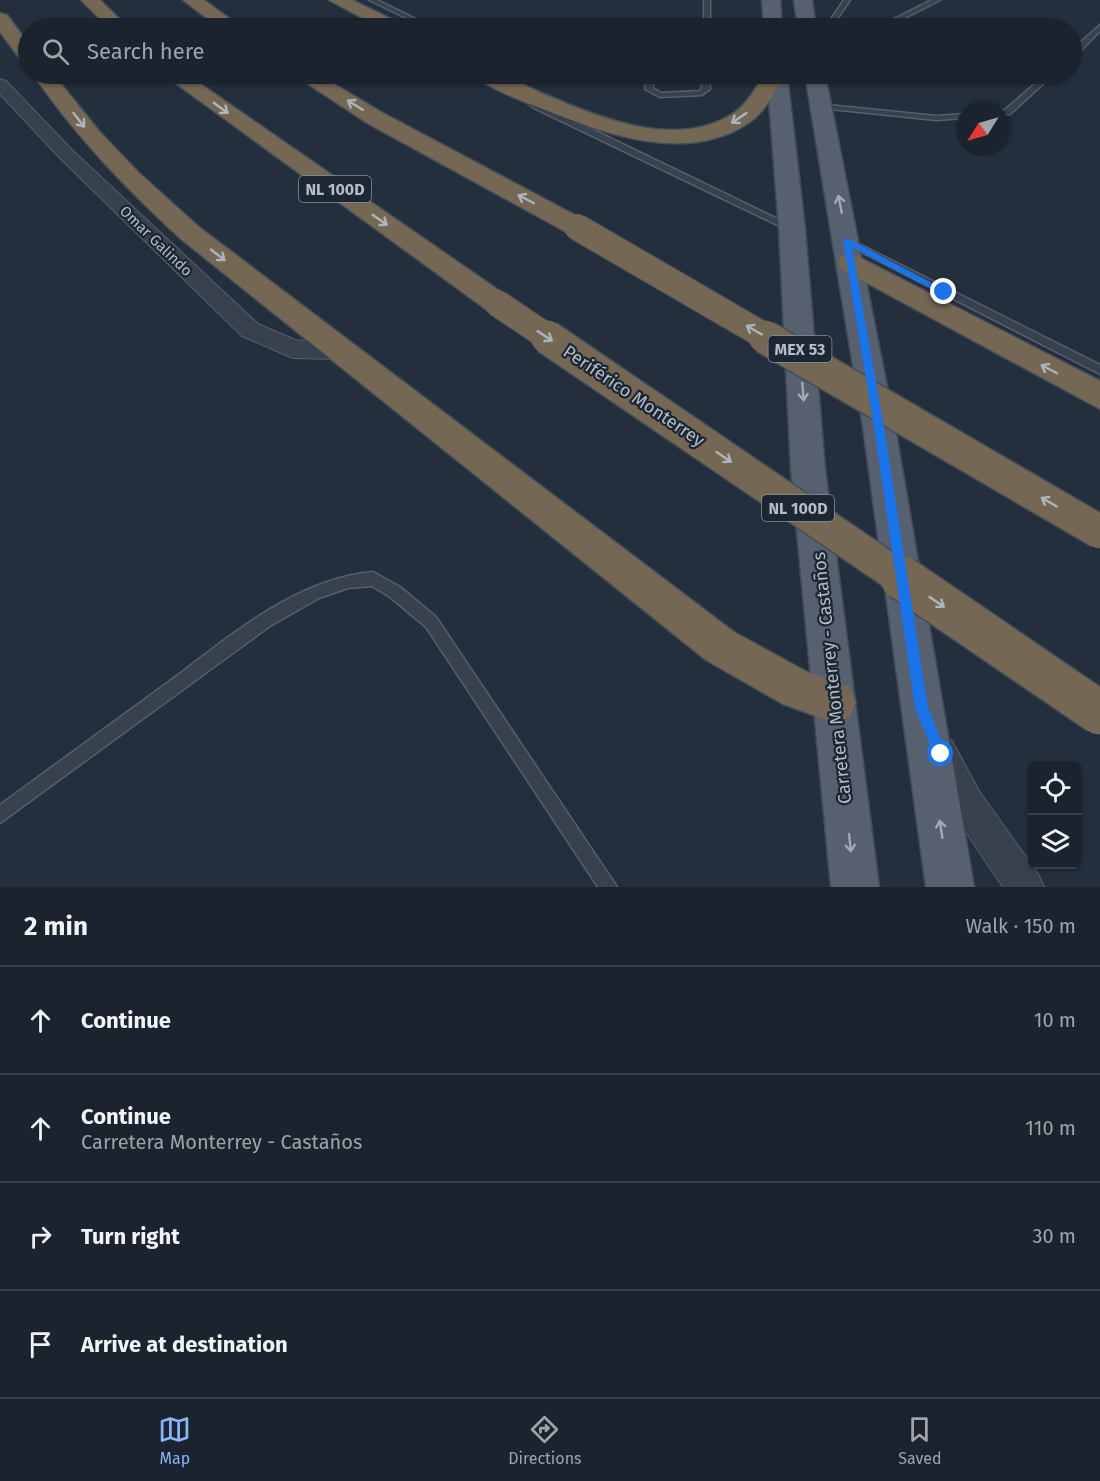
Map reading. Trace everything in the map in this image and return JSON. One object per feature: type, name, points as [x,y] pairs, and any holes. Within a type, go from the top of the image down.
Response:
[{"type":"highway","points":[[90,0],[109,18]]},
{"type":"highway","points":[[192,0],[218,18]]},
{"type":"highway","points":[[338,0],[375,18]]},
{"type":"highway","points":[[0,19],[18,43]]},
{"type":"highway","points":[[51,84],[91,136],[129,177],[190,233],[338,350],[720,646],[798,689],[835,702]]},
{"type":"highway","name":"Periférico Monterrey","points":[[187,84],[497,303],[1100,713]]},
{"type":"highway","points":[[319,84],[375,118],[577,227],[1100,531]]},
{"type":"highway","points":[[517,84],[627,131],[653,136],[680,137],[703,135],[741,118],[756,104],[769,84]]},
{"type":"highway","points":[[849,251],[1100,396]]},
{"type":"main road","points":[[771,0],[772,18]]},
{"type":"main road","points":[[803,0],[806,18]]},
{"type":"main road","name":"Carretera Monterrey - Castaños","points":[[777,84],[792,229],[808,468],[855,887]]},
{"type":"main road","points":[[817,84],[849,251],[950,887]]},
{"type":"street","name":"Omar Galindo","points":[[0,84],[66,154],[250,330],[293,349],[338,350]]},
{"type":"street","points":[[922,708],[941,754],[967,803],[1025,887]]},
{"type":"lane","points":[[372,0],[410,18]]},
{"type":"lane","points":[[707,0],[707,18]]},
{"type":"lane","points":[[834,18],[847,0]]},
{"type":"lane","points":[[901,18],[937,0]]},
{"type":"lane","points":[[1082,44],[1100,27]]},
{"type":"lane","points":[[513,84],[539,107],[792,229]]},
{"type":"lane","points":[[650,84],[649,89],[660,95],[702,93],[706,89],[706,84]]},
{"type":"lane","points":[[1010,109],[1039,84]]},
{"type":"lane","points":[[821,106],[936,118],[956,117]]},
{"type":"lane","points":[[849,251],[1100,370]]},
{"type":"lane","points":[[0,815],[265,621],[315,593],[348,581],[373,579],[395,592],[431,622],[608,887]]},
{"type":"route","points":[[941,754],[922,708],[879,427],[847,241],[944,292]]}]
